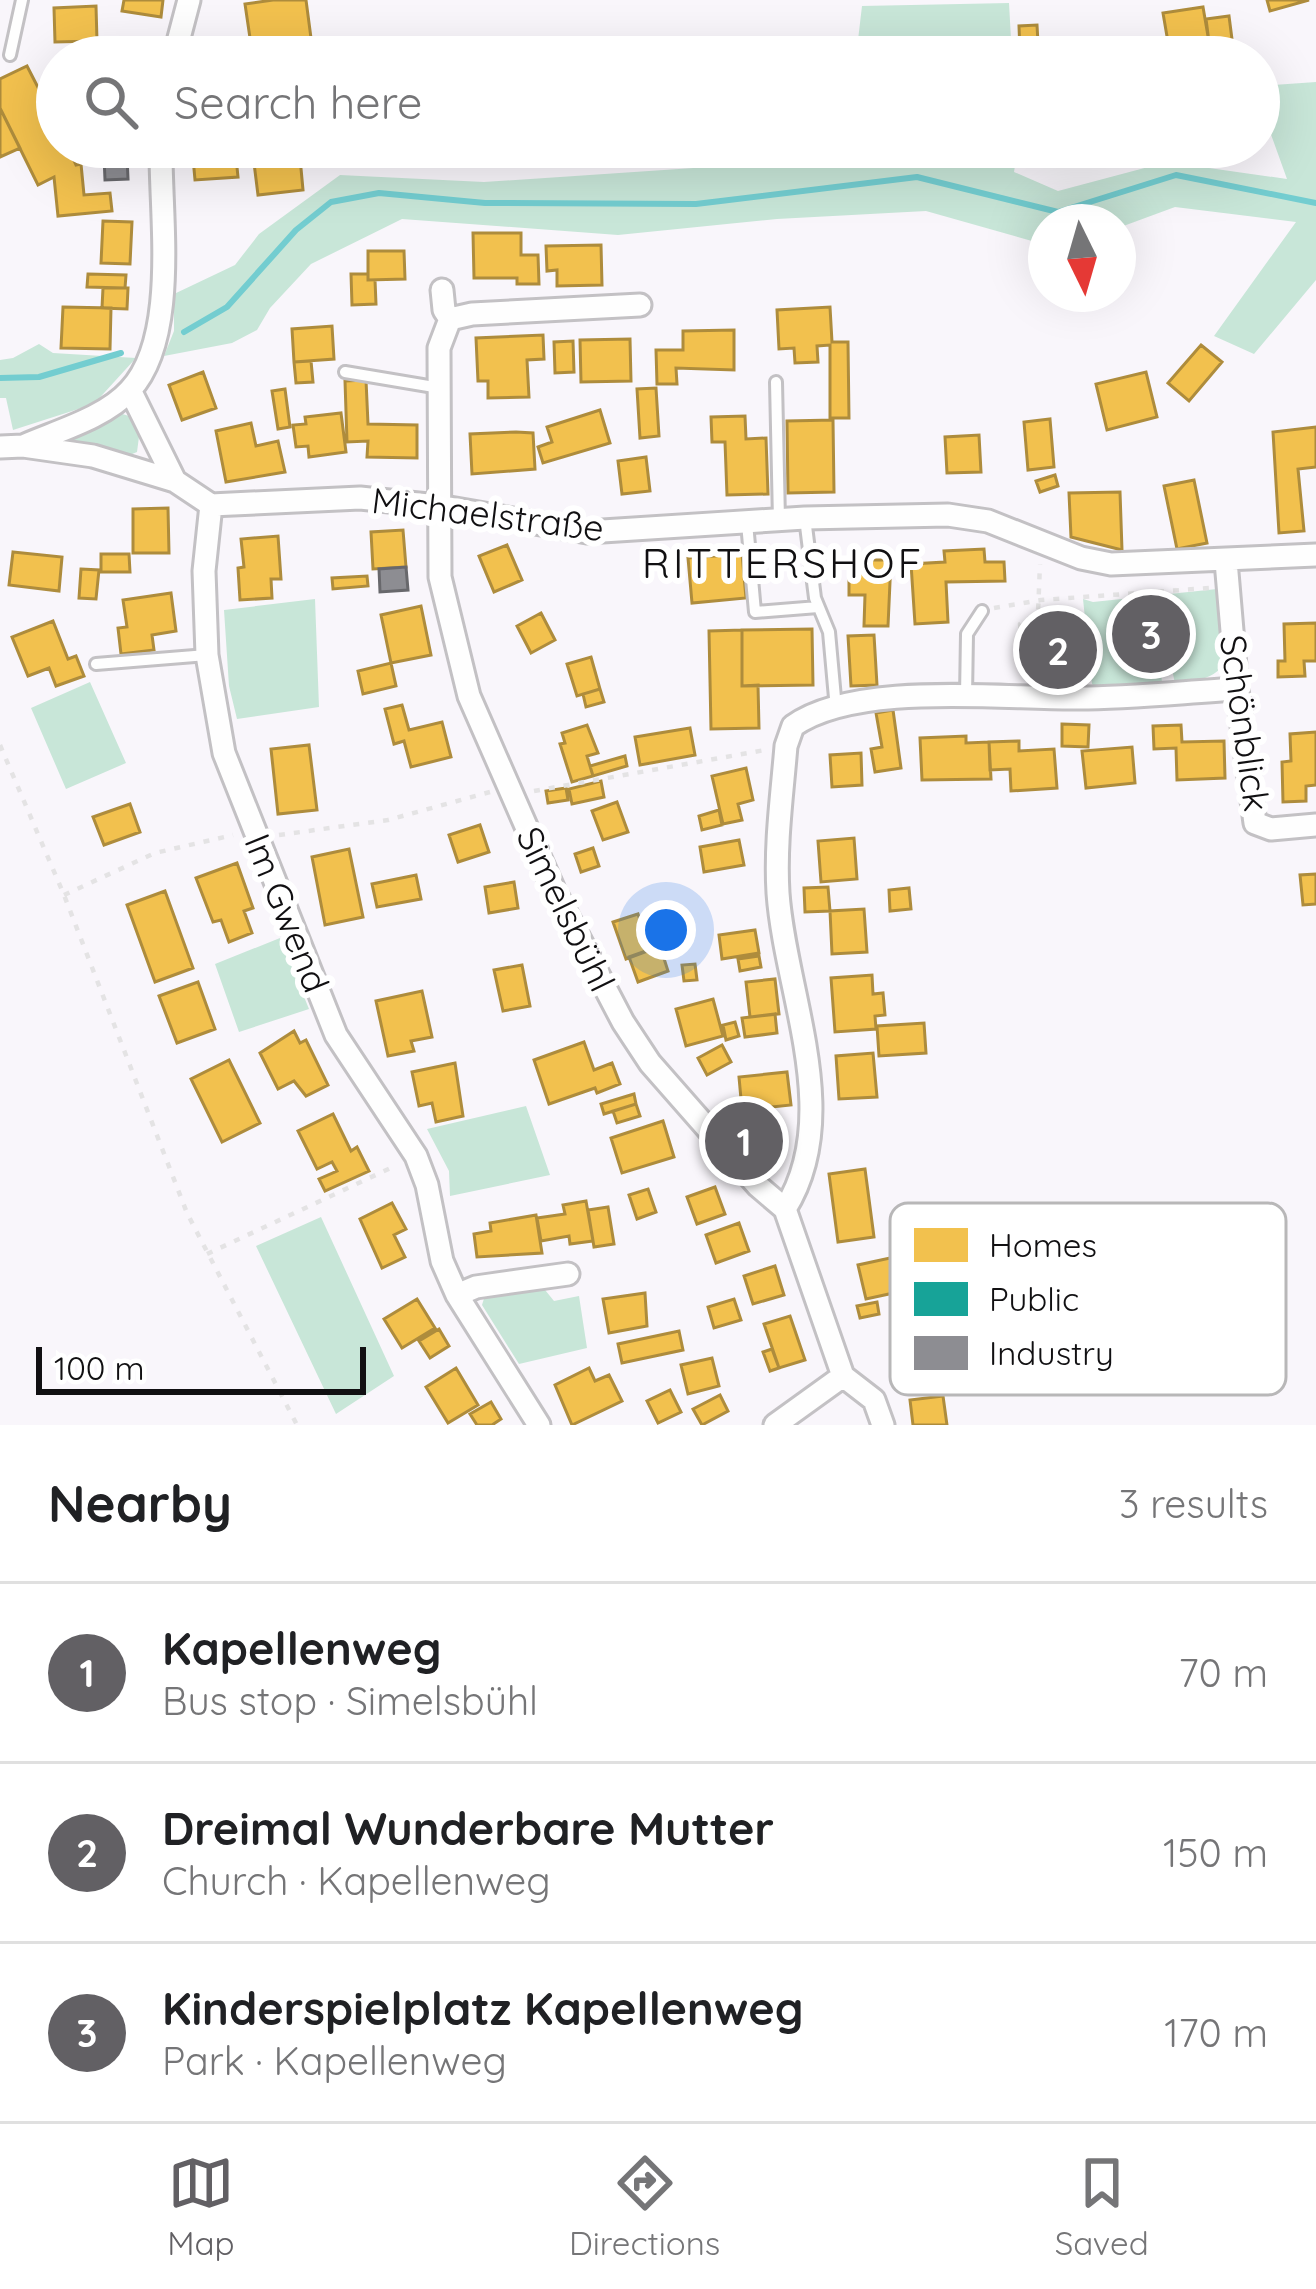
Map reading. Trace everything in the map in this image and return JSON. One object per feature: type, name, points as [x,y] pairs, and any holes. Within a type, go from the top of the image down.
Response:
[{"type":"street","points":[[180,36],[189,0]]},
{"type":"street","points":[[23,446],[99,412],[130,390],[156,343],[161,296],[161,168]]},
{"type":"street","name":"Simelsbühl","points":[[442,290],[450,319],[439,348],[440,577],[464,680],[509,791],[622,1022],[650,1063],[758,1186],[785,1209],[843,1376],[874,1400],[883,1425]]},
{"type":"street","points":[[450,319],[640,305]]},
{"type":"street","points":[[130,390],[175,481]]},
{"type":"street","points":[[0,447],[93,456],[175,481],[211,505]]},
{"type":"street","name":"Michaelstraße","points":[[211,505],[360,498],[438,506],[587,532],[900,514],[973,516],[1081,558],[1111,564],[1316,555]]},
{"type":"street","name":"Im Gwend","points":[[211,505],[204,571],[207,655],[224,753],[336,1035],[416,1156],[427,1185],[442,1261],[457,1295],[539,1425]]},
{"type":"street","name":"Schönblick","points":[[1226,561],[1255,823],[1270,829],[1316,825]]},
{"type":"street","points":[[785,1209],[804,1162],[809,1114],[806,1035],[787,965],[778,889],[786,746],[794,726],[836,709],[920,697],[1027,698],[1237,689]]},
{"type":"street","points":[[457,1295],[476,1287],[568,1274]]},
{"type":"street","points":[[776,1425],[843,1376]]},
{"type":"lane","points":[[10,55],[22,0]]},
{"type":"lane","points":[[345,372],[440,388]]},
{"type":"lane","points":[[776,382],[779,520]]},
{"type":"lane","points":[[805,518],[818,607],[829,632],[836,709]]},
{"type":"lane","points":[[746,522],[754,612],[818,607]]},
{"type":"lane","points":[[967,696],[967,634],[982,610]]},
{"type":"lane","points":[[96,664],[207,655]]},
{"type":"path","points":[[1027,698],[1020,624],[1038,613],[1041,600],[1039,541]]},
{"type":"path","points":[[982,610],[1041,600],[1227,587]]},
{"type":"path","points":[[0,745],[64,895],[187,1213],[297,1425]]},
{"type":"path","points":[[64,895],[155,853],[253,830],[273,836],[388,820],[509,791],[786,746]]},
{"type":"path","points":[[207,1254],[416,1156]]},
{"type":"green space","points":[[1009,3],[1011,36],[858,36],[862,6]]},
{"type":"green space","points":[[1316,82],[1316,280],[1254,354],[1214,336],[1296,222],[1175,207],[1136,221],[1136,204],[1028,204],[1028,240],[926,211],[618,235],[402,219],[311,264],[270,308],[257,330],[232,343],[164,356],[174,331],[174,294],[235,265],[259,234],[340,175],[484,182],[694,168],[1015,168],[1014,172],[1058,191],[1144,168],[1209,168],[1287,179],[1280,160],[1280,85]]},
{"type":"green space","points":[[39,344],[53,353],[136,358],[94,404],[13,430],[6,398],[0,398],[0,360]]},
{"type":"green space","points":[[119,413],[129,416],[140,429],[137,452],[125,457],[58,444],[61,436]]},
{"type":"green space","points":[[1217,589],[1227,646],[1221,668],[1212,675],[1175,684],[1172,669],[1161,670],[1162,684],[1098,688],[1092,684],[1083,599],[1093,602]]},
{"type":"green space","points":[[315,599],[319,707],[237,719],[229,686],[224,610]]},
{"type":"green space","points":[[90,682],[126,763],[66,789],[31,708]]},
{"type":"green space","points":[[280,938],[309,1009],[239,1032],[215,964]]},
{"type":"green space","points":[[526,1106],[550,1175],[450,1196],[449,1171],[427,1129]]},
{"type":"green space","points":[[321,1217],[394,1376],[336,1414],[256,1246]]},
{"type":"green space","points":[[541,1285],[554,1301],[579,1296],[587,1348],[519,1364],[482,1305],[486,1292]]},
{"type":"building: Homes","points":[[124,0],[163,0],[161,17],[122,11]]},
{"type":"building: Homes","points":[[306,0],[311,36],[250,36],[245,4]]},
{"type":"building: Homes","points":[[1267,0],[1309,0],[1270,11]]},
{"type":"building: Homes","points":[[96,6],[97,36],[55,36],[54,8]]},
{"type":"building: Homes","points":[[1203,7],[1208,36],[1167,36],[1163,13]]},
{"type":"building: Homes","points":[[1229,16],[1232,36],[1208,36],[1206,19]]},
{"type":"building: Homes","points":[[1037,25],[1038,36],[1019,36],[1019,26]]},
{"type":"building: Homes","points":[[27,66],[36,84],[36,168],[81,168],[84,195],[110,193],[112,211],[58,216],[54,177],[38,185],[0,108],[0,79]]},
{"type":"building: Homes","points":[[0,108],[20,148],[0,157]]},
{"type":"building: Homes","points":[[194,168],[237,168],[238,177],[195,180]]},
{"type":"building: Homes","points":[[255,168],[301,168],[303,190],[258,195]]},
{"type":"building: Homes","points":[[103,221],[132,222],[130,264],[101,263]]},
{"type":"building: Homes","points":[[473,233],[521,233],[521,255],[538,255],[539,284],[517,284],[517,278],[474,278]]},
{"type":"building: Homes","points":[[601,245],[602,285],[557,286],[557,270],[547,271],[546,246]]},
{"type":"building: Homes","points":[[368,251],[404,251],[405,279],[368,280]]},
{"type":"building: Homes","points":[[88,274],[126,275],[125,288],[87,287]]},
{"type":"building: Homes","points":[[351,274],[368,274],[368,280],[375,280],[376,304],[352,305]]},
{"type":"building: Homes","points":[[103,288],[128,288],[127,309],[102,308]]},
{"type":"building: Homes","points":[[63,307],[111,308],[110,349],[61,348]]},
{"type":"building: Homes","points":[[830,307],[832,342],[848,342],[849,418],[830,418],[830,345],[817,346],[818,362],[795,363],[794,348],[779,349],[777,310]]},
{"type":"building: Homes","points":[[332,326],[334,359],[294,362],[292,329]]},
{"type":"building: Homes","points":[[734,330],[734,370],[676,368],[677,384],[657,384],[656,350],[683,350],[683,331]]},
{"type":"building: Homes","points":[[543,335],[544,359],[527,360],[529,397],[488,398],[488,381],[478,381],[476,338]]},
{"type":"building: Homes","points":[[630,339],[631,381],[581,382],[580,340]]},
{"type":"building: Homes","points":[[573,341],[574,372],[555,373],[554,342]]},
{"type":"building: Homes","points":[[1201,345],[1222,362],[1189,401],[1168,383]]},
{"type":"building: Homes","points":[[311,361],[313,382],[296,383],[294,362]]},
{"type":"building: Homes","points":[[203,372],[216,408],[182,420],[169,385]]},
{"type":"building: Homes","points":[[1146,372],[1157,417],[1107,430],[1096,384]]},
{"type":"building: Homes","points":[[366,380],[368,424],[417,425],[417,458],[367,457],[368,441],[347,442],[345,381]]},
{"type":"building: Homes","points":[[656,388],[659,436],[640,438],[637,389]]},
{"type":"building: Homes","points":[[285,389],[290,427],[278,429],[272,391]]},
{"type":"building: Homes","points":[[600,410],[610,443],[543,463],[538,447],[552,442],[547,427]]},
{"type":"building: Homes","points":[[341,413],[346,452],[309,457],[308,446],[296,447],[293,425],[306,424],[305,417]]},
{"type":"building: Homes","points":[[745,416],[746,439],[766,438],[768,494],[727,495],[725,442],[712,442],[711,417]]},
{"type":"building: Homes","points":[[1050,419],[1054,467],[1028,470],[1024,422]]},
{"type":"building: Homes","points":[[833,420],[834,492],[788,493],[787,421]]},
{"type":"building: Homes","points":[[251,423],[256,446],[278,441],[285,472],[226,482],[216,431]]},
{"type":"building: Homes","points":[[1316,427],[1316,467],[1298,469],[1304,531],[1279,533],[1273,432]]},
{"type":"building: Homes","points":[[533,433],[535,469],[472,474],[470,434]]},
{"type":"building: Homes","points":[[979,435],[981,472],[947,473],[945,437]]},
{"type":"building: Homes","points":[[646,457],[650,491],[622,494],[618,461]]},
{"type":"building: Homes","points":[[1055,475],[1058,486],[1040,492],[1036,481]]},
{"type":"building: Homes","points":[[1194,480],[1207,543],[1177,549],[1164,486]]},
{"type":"building: Homes","points":[[1120,492],[1122,550],[1071,537],[1069,493]]},
{"type":"building: Homes","points":[[168,508],[169,553],[133,553],[133,509]]},
{"type":"building: Homes","points":[[403,530],[406,567],[373,569],[371,532]]},
{"type":"building: Homes","points":[[278,536],[281,579],[271,579],[272,598],[240,600],[241,539]]},
{"type":"building: Homes","points":[[507,545],[522,580],[494,592],[479,556]]},
{"type":"building: Homes","points":[[984,549],[985,562],[1004,562],[1005,581],[946,582],[948,622],[915,624],[911,564],[945,562],[944,551]]},
{"type":"building: Homes","points":[[13,552],[62,557],[59,591],[9,585]]},
{"type":"building: Homes","points":[[101,554],[129,554],[130,572],[101,572]]},
{"type":"building: Homes","points":[[742,554],[746,598],[692,603],[688,558]]},
{"type":"building: Homes","points":[[849,560],[891,560],[888,626],[864,626],[865,595],[849,595]]},
{"type":"building: Homes","points":[[81,569],[99,570],[96,599],[79,598]]},
{"type":"building: Homes","points":[[367,576],[368,586],[333,589],[332,578]]},
{"type":"building: Homes","points":[[171,593],[176,631],[152,635],[154,650],[121,654],[118,628],[127,627],[123,600]]},
{"type":"building: Homes","points":[[421,606],[431,655],[391,663],[381,615]]},
{"type":"building: Homes","points":[[541,613],[555,640],[531,653],[517,626]]},
{"type":"building: Homes","points":[[53,621],[68,659],[76,656],[84,676],[56,686],[49,668],[28,676],[12,637]]},
{"type":"building: Homes","points":[[1316,623],[1316,661],[1304,661],[1305,676],[1278,677],[1278,661],[1285,661],[1284,624]]},
{"type":"building: Homes","points":[[812,629],[813,685],[742,686],[742,630]]},
{"type":"building: Homes","points":[[742,630],[742,686],[758,685],[759,728],[711,729],[709,631]]},
{"type":"building: Homes","points":[[874,635],[877,685],[851,686],[848,636]]},
{"type":"building: Homes","points":[[591,657],[600,689],[577,696],[567,664]]},
{"type":"building: Homes","points":[[391,663],[396,686],[363,694],[358,671]]},
{"type":"building: Homes","points":[[600,689],[604,702],[586,707],[583,694]]},
{"type":"building: Homes","points":[[402,705],[409,730],[442,722],[451,757],[411,767],[404,741],[394,744],[385,709]]},
{"type":"building: Homes","points":[[893,710],[901,768],[875,772],[871,749],[882,747],[876,713]]},
{"type":"building: Homes","points":[[1062,724],[1089,725],[1088,747],[1062,746]]},
{"type":"building: Homes","points":[[587,725],[598,753],[587,756],[593,776],[572,782],[560,744],[565,743],[562,733]]},
{"type":"building: Homes","points":[[1181,725],[1182,742],[1224,741],[1225,778],[1177,780],[1176,748],[1154,749],[1153,726]]},
{"type":"building: Homes","points":[[690,728],[695,755],[640,765],[635,737]]},
{"type":"building: Homes","points":[[1316,732],[1316,785],[1306,786],[1306,801],[1283,802],[1282,762],[1291,761],[1290,734]]},
{"type":"building: Homes","points":[[966,736],[966,743],[989,742],[991,779],[922,780],[920,738]]},
{"type":"building: Homes","points":[[1019,741],[1019,751],[1054,749],[1057,788],[1011,791],[1010,769],[990,770],[989,742]]},
{"type":"building: Homes","points":[[309,745],[317,810],[278,814],[271,749]]},
{"type":"building: Homes","points":[[1132,747],[1135,783],[1086,788],[1082,751]]},
{"type":"building: Homes","points":[[861,753],[862,785],[832,787],[830,755]]},
{"type":"building: Homes","points":[[625,756],[627,766],[593,776],[590,766]]},
{"type":"building: Homes","points":[[746,768],[753,800],[738,804],[742,820],[723,824],[712,776]]},
{"type":"building: Homes","points":[[601,781],[604,797],[572,804],[569,789]]},
{"type":"building: Homes","points":[[566,788],[568,800],[548,803],[546,791]]},
{"type":"building: Homes","points":[[617,802],[628,832],[603,840],[592,811]]},
{"type":"building: Homes","points":[[130,804],[140,832],[104,845],[93,817]]},
{"type":"building: Homes","points":[[719,810],[722,825],[702,830],[699,816]]},
{"type":"building: Homes","points":[[480,825],[489,852],[458,862],[449,835]]},
{"type":"building: Homes","points":[[854,838],[857,879],[821,882],[818,841]]},
{"type":"building: Homes","points":[[739,840],[744,865],[704,872],[700,847]]},
{"type":"building: Homes","points":[[593,848],[599,866],[581,872],[575,854]]},
{"type":"building: Homes","points":[[349,849],[363,917],[325,925],[312,857]]},
{"type":"building: Homes","points":[[237,863],[253,908],[244,911],[252,933],[229,942],[221,920],[213,922],[196,878]]},
{"type":"building: Homes","points":[[1316,874],[1316,904],[1303,905],[1300,875]]},
{"type":"building: Homes","points":[[416,875],[421,899],[377,907],[372,884]]},
{"type":"building: Homes","points":[[514,882],[518,908],[489,913],[485,887]]},
{"type":"building: Homes","points":[[828,887],[830,911],[805,912],[804,888]]},
{"type":"building: Homes","points":[[909,888],[911,909],[890,911],[889,890]]},
{"type":"building: Homes","points":[[165,891],[193,968],[155,982],[127,905]]},
{"type":"building: Homes","points":[[864,909],[867,952],[832,954],[830,911]]},
{"type":"building: Homes","points":[[638,914],[650,950],[626,959],[613,922]]},
{"type":"building: Homes","points":[[755,930],[759,953],[722,959],[719,935]]},
{"type":"building: Homes","points":[[660,946],[668,971],[638,982],[629,957]]},
{"type":"building: Homes","points":[[759,956],[761,967],[740,971],[738,959]]},
{"type":"building: Homes","points":[[695,964],[697,980],[684,981],[682,965]]},
{"type":"building: Homes","points":[[522,965],[530,1006],[503,1011],[494,970]]},
{"type":"building: Homes","points":[[872,975],[873,994],[883,993],[885,1015],[875,1016],[876,1029],[835,1032],[831,978]]},
{"type":"building: Homes","points":[[775,979],[779,1014],[750,1017],[746,982]]},
{"type":"building: Homes","points":[[198,982],[215,1029],[177,1043],[159,996]]},
{"type":"building: Homes","points":[[422,991],[432,1037],[411,1041],[414,1051],[388,1056],[376,1001]]},
{"type":"building: Homes","points":[[713,999],[723,1036],[686,1046],[676,1009]]},
{"type":"building: Homes","points":[[775,1014],[777,1033],[745,1037],[742,1018]]},
{"type":"building: Homes","points":[[735,1022],[739,1036],[726,1040],[723,1025]]},
{"type":"building: Homes","points":[[924,1023],[926,1053],[879,1056],[877,1026]]},
{"type":"building: Homes","points":[[294,1031],[300,1043],[306,1040],[328,1085],[306,1096],[294,1081],[278,1089],[260,1053]]},
{"type":"building: Homes","points":[[584,1042],[594,1070],[612,1063],[620,1084],[549,1104],[534,1060]]},
{"type":"building: Homes","points":[[722,1045],[731,1062],[707,1075],[698,1058]]},
{"type":"building: Homes","points":[[873,1053],[877,1097],[839,1099],[836,1056]]},
{"type":"building: Homes","points":[[229,1060],[260,1123],[222,1142],[191,1079]]},
{"type":"building: Homes","points":[[455,1063],[463,1116],[436,1122],[432,1103],[419,1106],[412,1072]]},
{"type":"building: Homes","points":[[787,1072],[791,1105],[742,1110],[739,1077]]},
{"type":"building: Homes","points":[[634,1094],[636,1104],[604,1114],[601,1104]]},
{"type":"building: Homes","points":[[636,1104],[640,1116],[617,1123],[613,1111]]},
{"type":"building: Homes","points":[[333,1114],[351,1151],[357,1147],[369,1171],[325,1191],[319,1179],[337,1171],[332,1162],[317,1169],[298,1131]]},
{"type":"building: Homes","points":[[663,1121],[674,1157],[622,1173],[611,1138]]},
{"type":"building: Homes","points":[[865,1169],[874,1237],[838,1242],[829,1174]]},
{"type":"building: Homes","points":[[715,1187],[725,1214],[697,1224],[687,1197]]},
{"type":"building: Homes","points":[[648,1189],[656,1212],[637,1219],[629,1195]]},
{"type":"building: Homes","points":[[586,1201],[593,1241],[570,1244],[569,1236],[541,1241],[537,1218],[565,1214],[563,1205]]},
{"type":"building: Homes","points":[[392,1203],[406,1229],[394,1235],[405,1257],[382,1268],[360,1219]]},
{"type":"building: Homes","points":[[608,1207],[614,1244],[594,1247],[588,1210]]},
{"type":"building: Homes","points":[[536,1215],[542,1253],[477,1257],[474,1234],[491,1231],[490,1223]]},
{"type":"building: Homes","points":[[739,1223],[749,1251],[716,1263],[706,1235]]},
{"type":"building: Homes","points":[[890,1258],[890,1294],[866,1299],[858,1265]]},
{"type":"building: Homes","points":[[775,1266],[784,1295],[753,1304],[744,1276]]},
{"type":"building: Homes","points":[[645,1293],[647,1326],[609,1333],[603,1299]]},
{"type":"building: Homes","points":[[417,1299],[435,1328],[402,1348],[384,1319]]},
{"type":"building: Homes","points":[[734,1299],[741,1320],[714,1328],[708,1307]]},
{"type":"building: Homes","points":[[877,1302],[879,1314],[860,1318],[857,1306]]},
{"type":"building: Homes","points":[[790,1316],[805,1360],[779,1368],[764,1324]]},
{"type":"building: Homes","points":[[439,1329],[449,1346],[430,1358],[419,1341]]},
{"type":"building: Homes","points":[[679,1331],[683,1350],[622,1363],[618,1344]]},
{"type":"building: Homes","points":[[772,1349],[779,1368],[770,1371],[763,1352]]},
{"type":"building: Homes","points":[[712,1358],[719,1386],[688,1394],[681,1365]]},
{"type":"building: Homes","points":[[456,1368],[478,1405],[448,1423],[426,1387]]},
{"type":"building: Homes","points":[[589,1368],[595,1381],[609,1375],[622,1401],[572,1425],[555,1385]]},
{"type":"building: Homes","points":[[670,1390],[681,1412],[658,1423],[647,1401]]},
{"type":"building: Homes","points":[[720,1395],[728,1411],[702,1425],[693,1409]]},
{"type":"building: Homes","points":[[943,1396],[947,1425],[913,1425],[910,1400]]},
{"type":"building: Homes","points":[[491,1402],[501,1419],[492,1425],[477,1425],[470,1414]]},
{"type":"building: Public","points":[[1078,615],[1082,665],[1051,668],[1051,662],[1036,664],[1034,639],[1066,632],[1065,616]]},
{"type":"building: Industry","points":[[104,168],[128,168],[128,179],[105,180]]},
{"type":"building: Industry","points":[[406,567],[408,590],[380,592],[379,569]]},
{"type":"waterway","points":[[184,332],[227,307],[296,230],[331,202],[379,193],[485,203],[696,204],[917,177],[1058,212],[1176,175],[1316,203]]},
{"type":"waterway","points":[[0,378],[39,377],[121,353]]},
{"type":"place","name":"Kinderspielplatz Kapellenweg","points":[[1151,634]]},
{"type":"place","name":"Dreimal Wunderbare Mutter","points":[[1058,650]]},
{"type":"place","name":"Kapellenweg","points":[[744,1141]]},
{"type":"district","name":"RITTERSHOF","points":[[783,563]]}]
